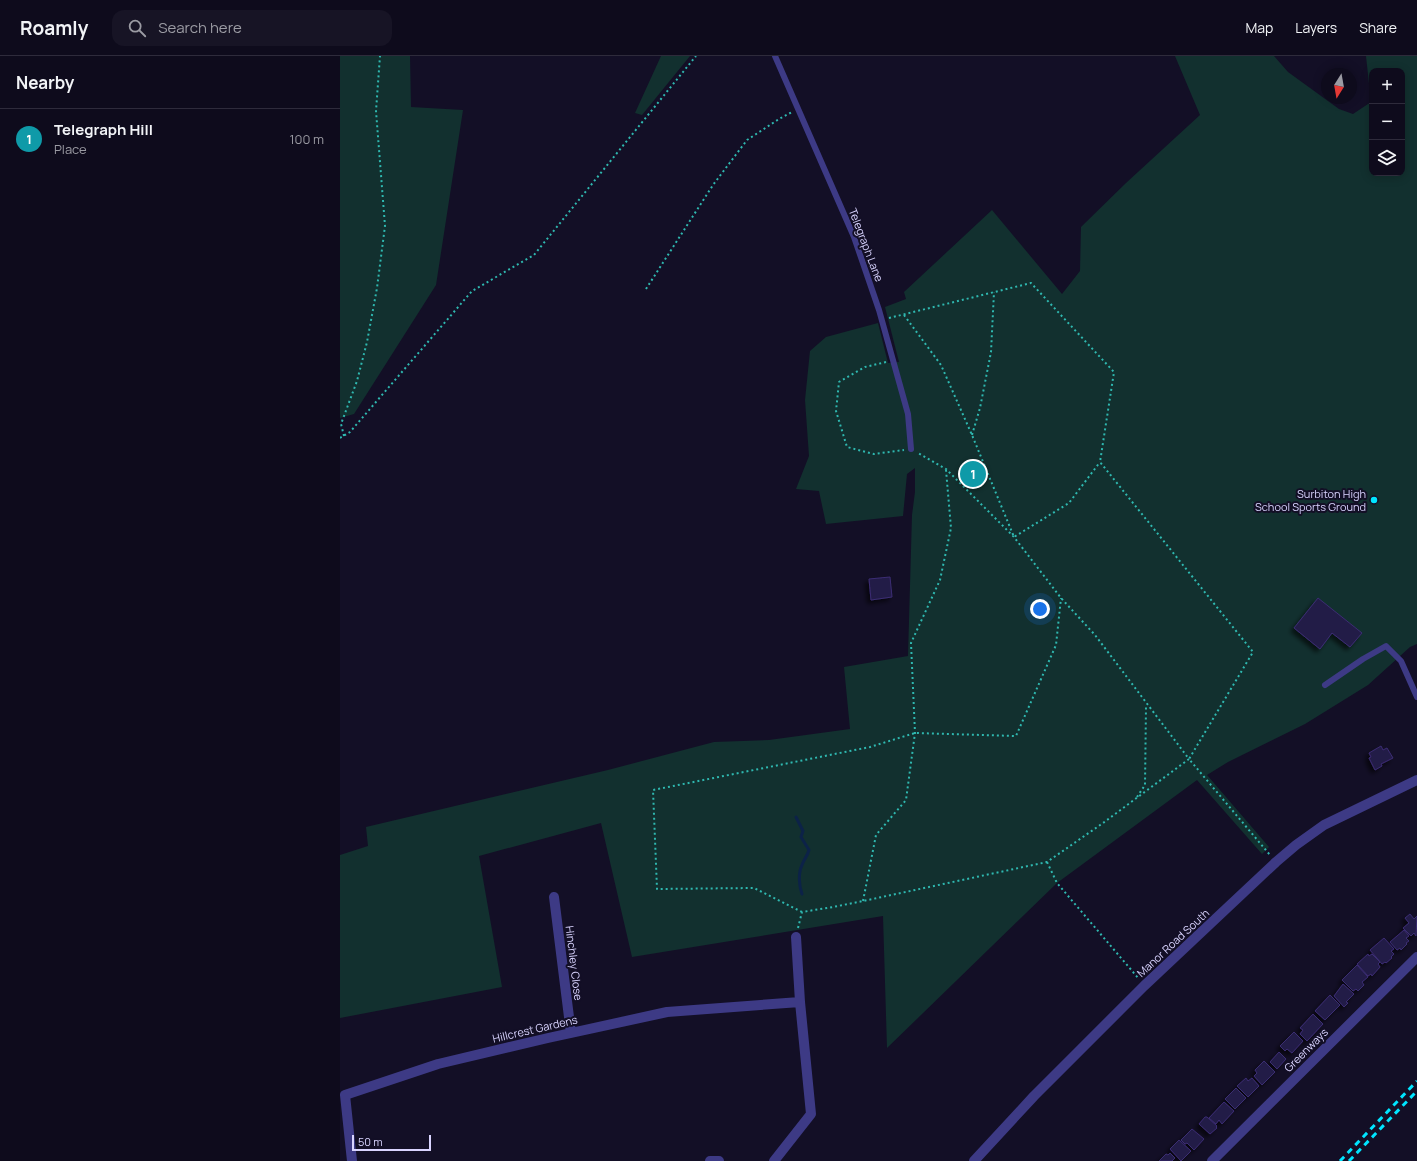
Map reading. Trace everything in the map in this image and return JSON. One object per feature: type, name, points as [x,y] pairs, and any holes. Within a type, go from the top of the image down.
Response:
[{"type":"street","name":"Manor Road South","points":[[974,1161],[1034,1096],[1144,986],[1276,862],[1296,845],[1324,826],[1417,780]]},
{"type":"street","name":"Hinchley Close","points":[[554,897],[571,1033]]},
{"type":"street","points":[[774,1161],[811,1114],[800,1002],[796,937]]},
{"type":"street","name":"Greenways","points":[[1212,1161],[1417,957]]},
{"type":"street","name":"Hillcrest Gardens","points":[[352,1161],[345,1095],[438,1064],[667,1012],[800,1002]]},
{"type":"street","points":[[710,1161],[719,1161]]},
{"type":"lane","name":"Telegraph Lane","points":[[775,56],[854,237],[882,320],[908,414],[911,449]]},
{"type":"lane","points":[[1325,685],[1363,659],[1386,646],[1400,661],[1417,697]]},
{"type":"path","points":[[344,436],[341,424],[357,381],[367,342],[377,288],[385,226],[376,111],[380,56]]},
{"type":"path","points":[[340,438],[350,432],[472,291],[534,255],[696,56]]},
{"type":"path","points":[[646,289],[713,185],[747,140],[778,119],[798,109]]},
{"type":"path","points":[[882,320],[1031,283],[1114,372],[1100,462],[1069,503],[1014,537]]},
{"type":"path","points":[[972,435],[980,408],[991,352],[994,292]]},
{"type":"path","points":[[904,315],[941,365],[1014,537]]},
{"type":"path","points":[[893,360],[865,367],[839,382],[836,411],[847,447],[874,454],[911,449],[946,469],[1014,537],[1061,598],[1095,635],[1189,759],[1276,862]]},
{"type":"path","points":[[1061,598],[1056,645],[1016,736],[915,733],[870,747],[653,790],[657,889],[754,888],[802,912],[833,908],[1047,862],[1189,759],[1253,652],[1100,462]]},
{"type":"path","points":[[863,901],[876,835],[906,800],[915,733],[911,643],[940,580],[951,528],[946,469]]},
{"type":"path","points":[[1137,798],[1145,785],[1146,704]]},
{"type":"path","points":[[1047,862],[1057,883],[1144,986]]},
{"type":"path","points":[[796,937],[802,912]]},
{"type":"green space","points":[[340,56],[410,56],[411,107],[463,110],[436,285],[354,414],[340,418]]},
{"type":"green space","points":[[661,56],[690,56],[642,115],[635,113]]},
{"type":"green space","points":[[1175,56],[1274,56],[1288,72],[1321,96],[1321,104],[1332,104],[1339,109],[1353,114],[1369,103],[1369,176],[1405,176],[1405,68],[1369,68],[1369,84],[1366,56],[1417,56],[1417,644],[1410,647],[1368,685],[1305,724],[1228,762],[1207,775],[1269,847],[1262,854],[1197,780],[1057,883],[887,1048],[883,916],[632,957],[601,823],[479,856],[502,987],[340,1018],[340,855],[368,846],[366,827],[608,770],[714,742],[769,740],[850,729],[844,667],[908,656],[912,515],[915,492],[915,468],[907,474],[903,516],[826,524],[819,491],[796,489],[809,456],[805,400],[810,351],[826,337],[878,323],[888,363],[899,362],[885,307],[906,299],[904,292],[992,210],[1062,294],[1080,271],[1081,227],[1200,115]]},
{"type":"building","points":[[890,577],[892,597],[871,600],[869,579]]},
{"type":"building","points":[[1318,598],[1362,633],[1350,647],[1332,633],[1320,649],[1294,628]]},
{"type":"building","points":[[1381,746],[1383,750],[1387,748],[1393,758],[1381,764],[1382,766],[1375,770],[1369,758],[1371,757],[1369,753]]},
{"type":"building","points":[[1410,914],[1414,919],[1417,916],[1416,936],[1414,933],[1411,936],[1403,928],[1409,923],[1405,918]]},
{"type":"building","points":[[1404,930],[1409,936],[1406,938],[1409,941],[1401,950],[1400,948],[1397,950],[1390,942]]},
{"type":"building","points":[[1384,938],[1394,949],[1391,951],[1394,954],[1386,963],[1385,962],[1382,964],[1370,950]]},
{"type":"building","points":[[1368,954],[1369,956],[1372,954],[1380,962],[1378,964],[1380,967],[1372,976],[1371,974],[1368,976],[1357,964]]},
{"type":"building","points":[[1357,965],[1368,977],[1362,982],[1364,985],[1358,991],[1356,989],[1353,991],[1342,980]]},
{"type":"building","points":[[1343,984],[1354,994],[1346,1002],[1348,1003],[1344,1007],[1334,996]]},
{"type":"building","points":[[1330,995],[1340,1005],[1325,1020],[1315,1011]]},
{"type":"building","points":[[1313,1014],[1323,1024],[1307,1041],[1300,1034],[1303,1030],[1300,1028]]},
{"type":"building","points":[[1294,1032],[1303,1041],[1292,1053],[1287,1049],[1285,1051],[1280,1046]]},
{"type":"building","points":[[1279,1052],[1286,1059],[1277,1069],[1270,1062]]},
{"type":"building","points":[[1264,1061],[1275,1072],[1262,1085],[1254,1076],[1257,1073],[1255,1070]]},
{"type":"building","points":[[1246,1078],[1248,1081],[1252,1078],[1259,1086],[1248,1097],[1237,1086]]},
{"type":"building","points":[[1236,1088],[1246,1098],[1235,1109],[1225,1099]]},
{"type":"building","points":[[1224,1102],[1234,1111],[1222,1124],[1219,1120],[1216,1124],[1209,1118]]},
{"type":"building","points":[[1205,1117],[1217,1126],[1217,1128],[1210,1134],[1199,1124]]},
{"type":"building","points":[[1192,1129],[1204,1139],[1194,1150],[1187,1143],[1185,1144],[1181,1140]]},
{"type":"building","points":[[1179,1140],[1191,1151],[1181,1161],[1170,1149]]},
{"type":"building","points":[[1170,1153],[1175,1158],[1172,1161],[1159,1161],[1166,1154],[1168,1155]]},
{"type":"waterway","points":[[796,817],[803,831],[801,837],[809,850],[799,876],[802,894]]},
{"type":"railway","points":[[1340,1161],[1417,1081]]},
{"type":"railway","points":[[1349,1161],[1417,1091]]},
{"type":"place","name":"Telegraph Hill","points":[[973,474]]},
{"type":"place","name":"Surbiton High School Sports Ground","points":[[1374,500]]}]
